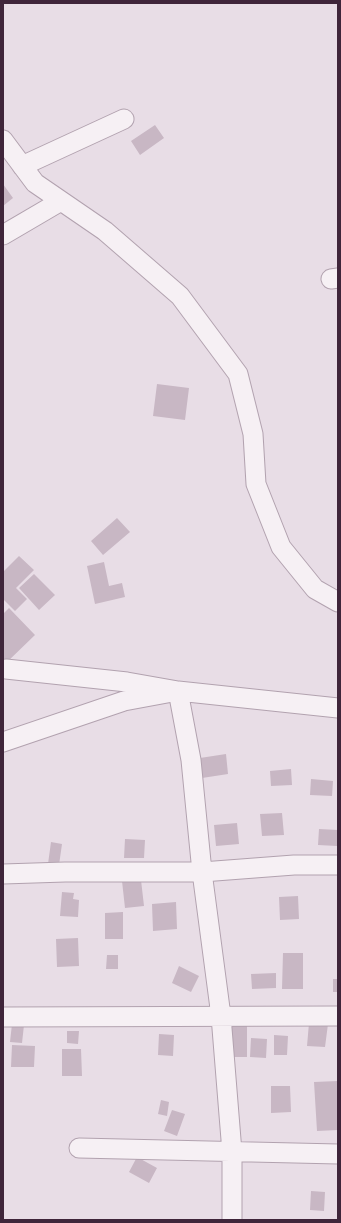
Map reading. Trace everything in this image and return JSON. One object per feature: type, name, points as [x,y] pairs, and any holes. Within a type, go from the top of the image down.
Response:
[{"type":"street","points":[[22,166],[124,119]]},
{"type":"street","points":[[3,140],[35,183],[105,230],[180,296],[238,374],[252,434],[256,484],[280,547],[315,589],[338,602]]},
{"type":"street","points":[[3,235],[61,201]]},
{"type":"street","points":[[6,669],[128,682],[178,691],[338,708]]},
{"type":"street","points":[[3,742],[124,701],[178,691]]},
{"type":"street","points":[[178,691],[191,760],[202,872],[221,1016],[232,1152],[232,1220]]},
{"type":"street","points":[[3,874],[65,872],[202,872],[294,865],[338,865]]},
{"type":"street","points":[[3,1016],[338,1016]]},
{"type":"street","points":[[79,1148],[338,1154]]},
{"type":"building","points":[[155,125],[164,138],[140,155],[131,141]]},
{"type":"building","points":[[3,184],[13,198],[3,206]]},
{"type":"building","points":[[157,384],[189,388],[185,420],[153,416]]},
{"type":"building","points":[[117,518],[130,532],[103,555],[91,541]]},
{"type":"building","points":[[19,556],[34,570],[16,588],[27,599],[15,611],[3,599],[3,572]]},
{"type":"building","points":[[104,562],[109,586],[122,583],[125,597],[95,604],[87,566]]},
{"type":"building","points":[[34,574],[55,595],[39,610],[19,588]]},
{"type":"building","points":[[9,608],[35,635],[5,664],[3,661],[3,614]]},
{"type":"building","points":[[226,754],[228,774],[202,778],[200,758]]},
{"type":"building","points":[[291,769],[292,785],[271,786],[270,771]]},
{"type":"building","points":[[311,779],[333,781],[332,796],[310,795]]},
{"type":"building","points":[[282,813],[284,835],[262,836],[260,814]]},
{"type":"building","points":[[237,823],[239,844],[216,846],[214,825]]},
{"type":"building","points":[[319,829],[338,830],[337,846],[318,845]]},
{"type":"building","points":[[125,839],[145,840],[144,858],[124,858]]},
{"type":"building","points":[[51,842],[62,844],[59,865],[48,864]]},
{"type":"building","points":[[141,880],[144,906],[125,908],[122,881]]},
{"type":"building","points":[[62,892],[74,893],[73,899],[79,900],[78,917],[60,916]]},
{"type":"building","points":[[298,896],[299,919],[280,920],[279,897]]},
{"type":"building","points":[[176,902],[177,929],[153,931],[152,904]]},
{"type":"building","points":[[123,912],[123,939],[105,939],[105,913]]},
{"type":"building","points":[[78,938],[79,966],[57,967],[56,939]]},
{"type":"building","points":[[283,953],[303,953],[303,989],[282,989]]},
{"type":"building","points":[[107,955],[118,955],[118,969],[106,969]]},
{"type":"building","points":[[179,966],[199,976],[191,992],[172,983]]},
{"type":"building","points":[[276,973],[276,988],[252,989],[251,974]]},
{"type":"building","points":[[333,979],[338,979],[338,992],[333,992]]},
{"type":"building","points":[[232,1023],[247,1023],[247,1057],[231,1057]]},
{"type":"building","points":[[309,1023],[328,1024],[325,1047],[307,1046]]},
{"type":"building","points":[[12,1024],[24,1025],[22,1043],[10,1042]]},
{"type":"building","points":[[67,1031],[79,1031],[78,1044],[67,1043]]},
{"type":"building","points":[[159,1034],[174,1035],[173,1056],[158,1055]]},
{"type":"building","points":[[274,1035],[288,1036],[287,1055],[274,1055]]},
{"type":"building","points":[[251,1038],[267,1039],[266,1058],[250,1057]]},
{"type":"building","points":[[12,1045],[35,1046],[34,1067],[11,1067]]},
{"type":"building","points":[[62,1049],[81,1049],[82,1076],[62,1076]]},
{"type":"building","points":[[338,1081],[338,1130],[317,1131],[314,1082]]},
{"type":"building","points":[[271,1086],[290,1086],[291,1112],[271,1113]]},
{"type":"building","points":[[161,1100],[169,1102],[167,1116],[158,1114]]},
{"type":"building","points":[[172,1110],[185,1114],[177,1136],[164,1131]]},
{"type":"building","points":[[137,1157],[157,1168],[149,1183],[129,1172]]},
{"type":"building","points":[[311,1191],[325,1192],[324,1211],[310,1210]]}]
